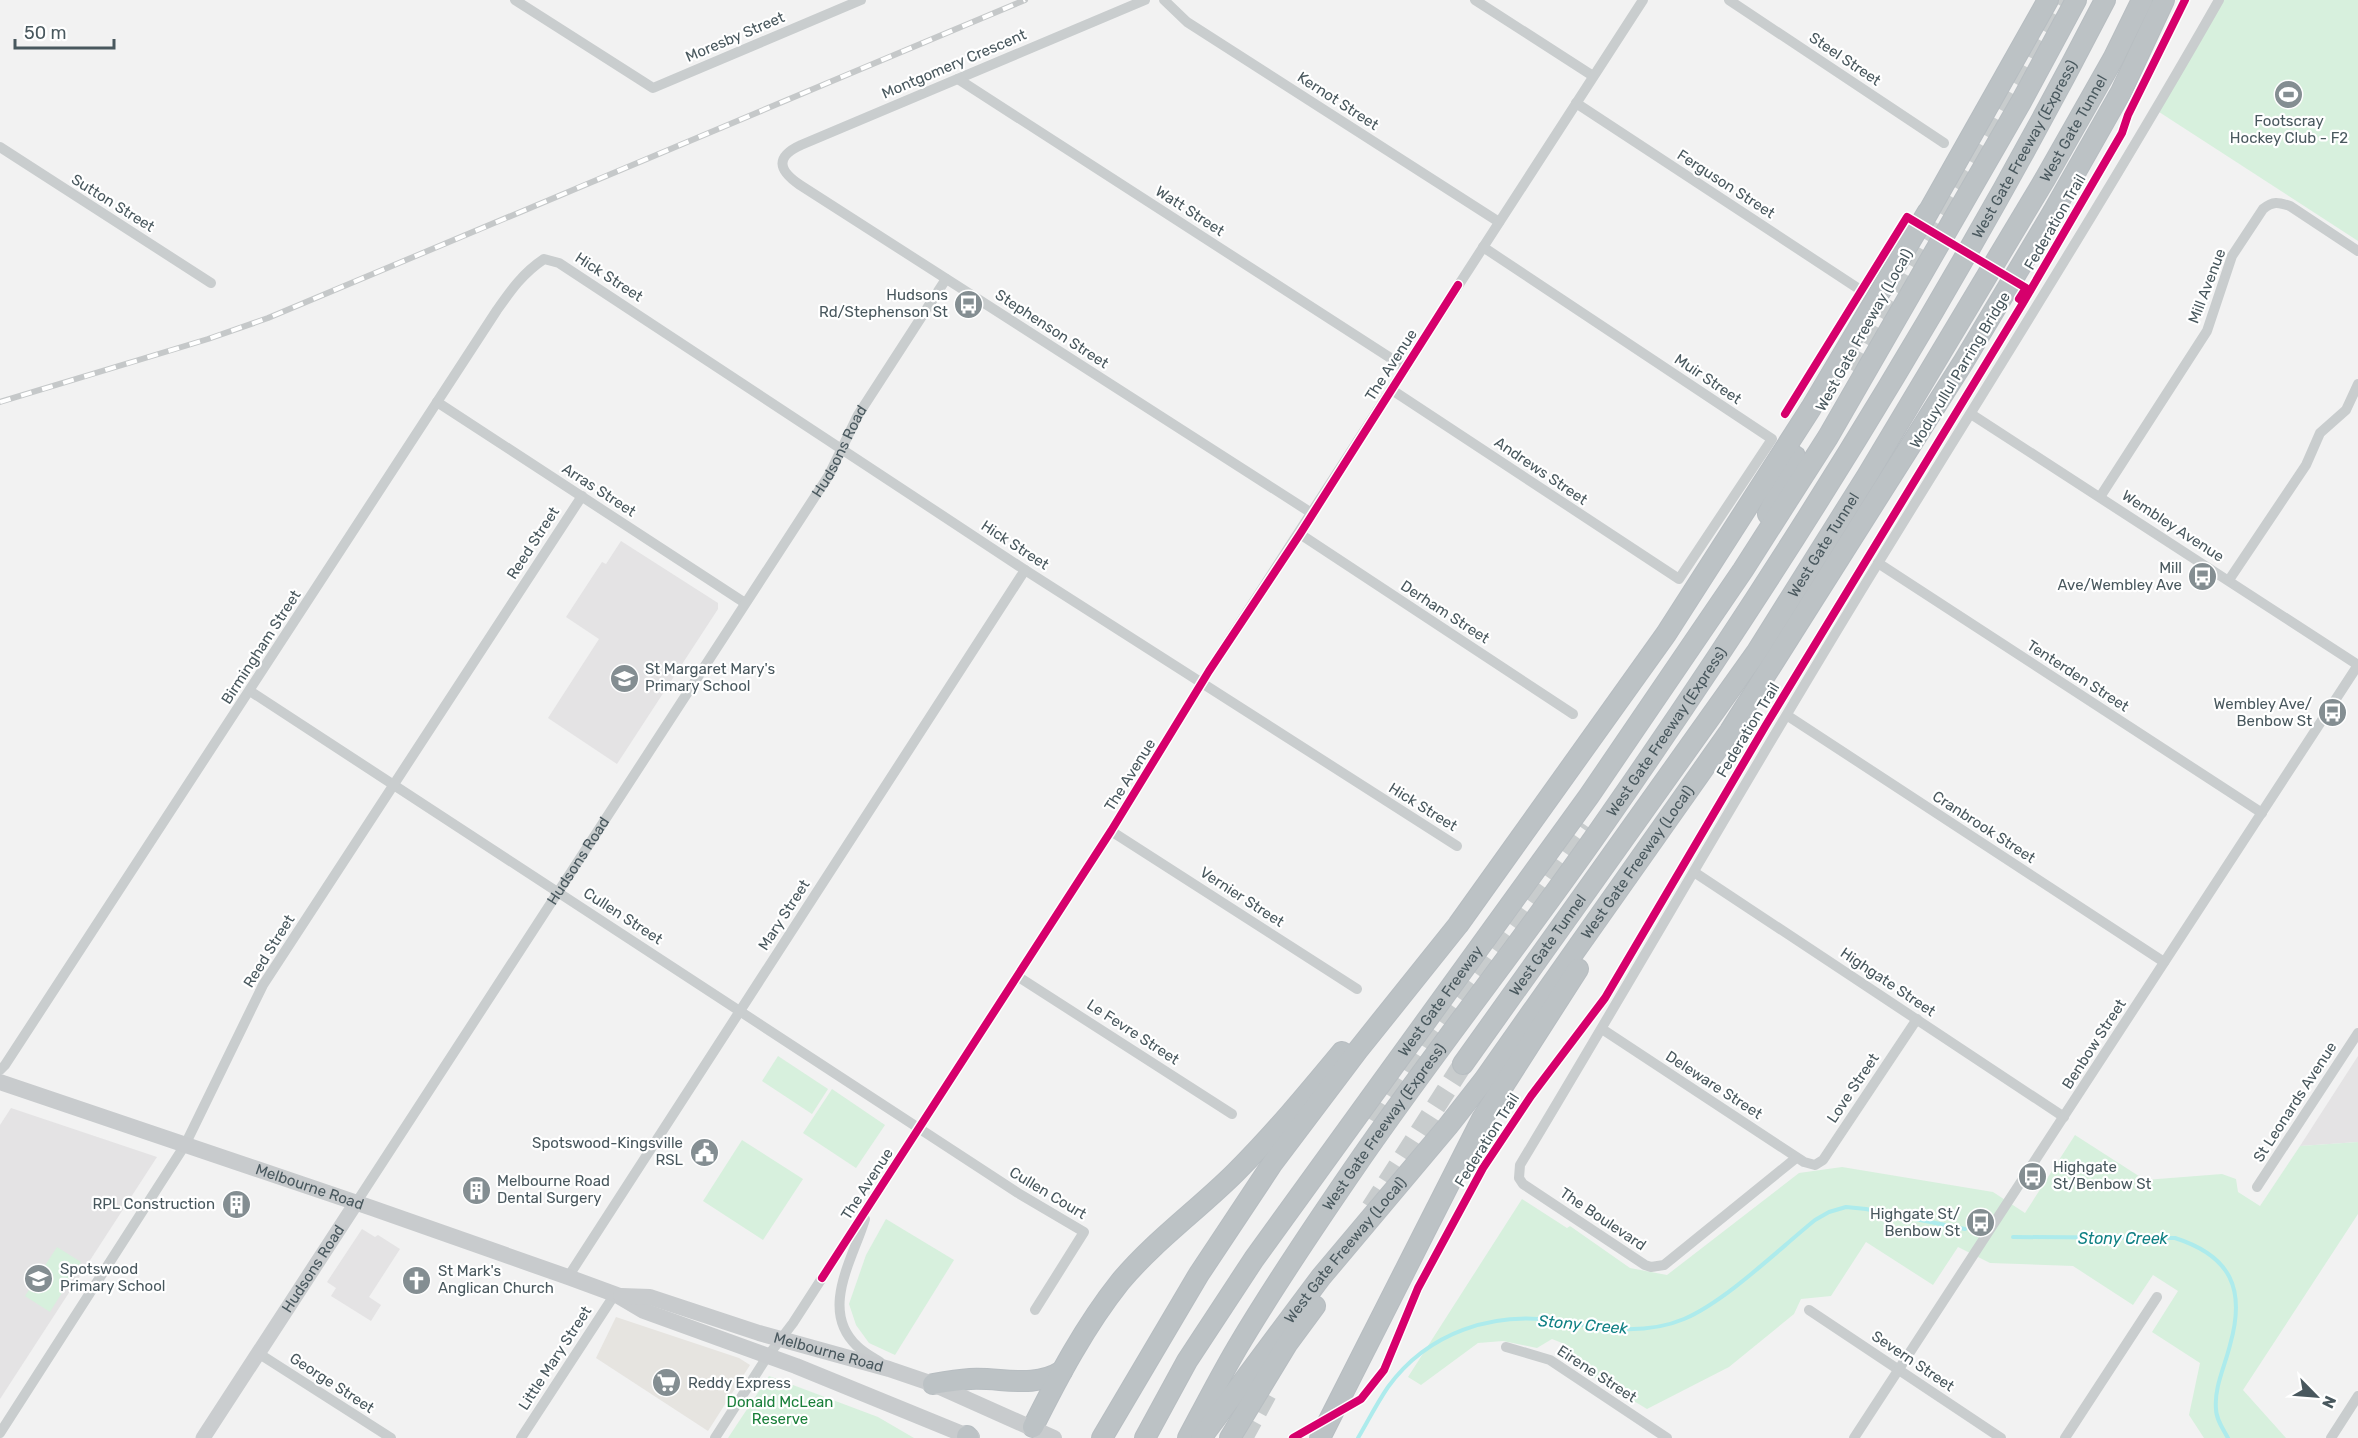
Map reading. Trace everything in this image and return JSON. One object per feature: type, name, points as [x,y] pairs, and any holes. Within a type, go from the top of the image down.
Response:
[{"type":"highway","name":"West Gate Freeway (Local)","points":[[1743,570],[1783,478],[2048,0]]},
{"type":"highway","name":"West Gate Freeway (Express)","points":[[1743,570],[1828,437],[2021,102],[2076,0]]},
{"type":"highway","name":"West Gate Freeway (Express)","points":[[1188,1438],[1237,1348],[1359,1161],[1601,828],[1796,535],[1950,282],[2020,159],[2105,0]]},
{"type":"highway","name":"West Gate Tunnel","points":[[1463,1064],[1756,653],[1867,476],[2045,179],[2113,59],[2142,0]]},
{"type":"highway","name":"West Gate Freeway (Local)","points":[[1201,1438],[1320,1277],[1484,1080],[1730,731],[1964,361],[2115,102],[2164,0]]},
{"type":"highway","points":[[1102,1438],[1199,1274],[1272,1164],[1358,1050],[1458,925],[1666,634],[1811,408],[1928,213]]},
{"type":"highway","name":"West Gate Freeway","points":[[1146,1438],[1187,1361],[1260,1251],[1588,796],[1743,570]]},
{"type":"highway","points":[[1030,1433],[1062,1371],[1097,1314],[1122,1281],[1173,1229],[1235,1173],[1286,1119],[1537,815]]},
{"type":"highway","points":[[1320,1438],[1482,1119],[1672,816]]},
{"type":"highway","points":[[1230,1438],[1287,1344],[1419,1159]]},
{"type":"highway","points":[[933,1384],[971,1379],[1035,1381],[1050,1378],[1062,1371]]},
{"type":"main road","name":"Melbourne Road","points":[[0,1082],[568,1277],[616,1295],[644,1311],[850,1387],[969,1437]]},
{"type":"main road","name":"Melbourne Road","points":[[616,1295],[650,1297],[782,1339],[889,1369],[933,1384],[1030,1433],[1054,1438]]},
{"type":"street","name":"Moresby Street","points":[[515,0],[653,88],[861,0]]},
{"type":"street","points":[[832,0],[842,8]]},
{"type":"street","name":"Montgomery Crescent","points":[[782,164],[791,150],[1145,0]]},
{"type":"street","name":"Kernot Street","points":[[1164,0],[1188,22],[1499,222]]},
{"type":"street","points":[[1475,0],[1593,76]]},
{"type":"street","name":"The Avenue","points":[[716,1438],[767,1357],[782,1339],[870,1205],[1111,831],[1202,683],[1643,0]]},
{"type":"street","name":"Steel Street","points":[[1729,0],[1944,143]]},
{"type":"street","points":[[1602,1029],[1878,563],[2159,104],[2219,0]]},
{"type":"street","name":"Watt Street","points":[[958,79],[1406,368]]},
{"type":"street","name":"Ferguson Street","points":[[1576,103],[1859,289]]},
{"type":"street","name":"Sutton Street","points":[[0,147],[211,283]]},
{"type":"street","name":"Stephenson Street","points":[[782,164],[784,173],[790,178],[1313,514]]},
{"type":"street","name":"Mill Avenue","points":[[2100,497],[2207,331],[2232,256],[2263,209],[2278,202],[2290,206],[2358,251]]},
{"type":"street","name":"Muir Street","points":[[1483,247],[1772,439],[1679,579],[1673,576]]},
{"type":"street","name":"Birmingham Street","points":[[0,1070],[514,286],[529,269],[544,260],[559,263]]},
{"type":"street","name":"Hick Street","points":[[559,263],[1025,570],[1457,846]]},
{"type":"street","name":"Hudsons Road","points":[[204,1438],[829,475],[858,415],[946,279]]},
{"type":"street","points":[[2229,580],[2312,455],[2320,434],[2346,410],[2358,384]]},
{"type":"street","name":"Andrews Street","points":[[1392,390],[1673,576]]},
{"type":"street","name":"Arras Street","points":[[437,402],[745,603]]},
{"type":"street","name":"Wembley Avenue","points":[[1971,414],[2358,665]]},
{"type":"street","name":"Reed Street","points":[[0,1433],[185,1145],[263,985],[582,496]]},
{"type":"street","name":"Derham Street","points":[[1300,534],[1573,714]]},
{"type":"street","name":"Tenterden Street","points":[[1878,563],[2262,813]]},
{"type":"street","name":"Mary Street","points":[[568,1277],[1025,570]]},
{"type":"street","name":"Benbow Street","points":[[1854,1438],[2358,665]]},
{"type":"street","name":"Cullen Street","points":[[250,691],[919,1128]]},
{"type":"street","name":"Cranbrook Street","points":[[1788,716],[2164,962]]},
{"type":"street","name":"Vernier Street","points":[[1111,831],[1357,989]]},
{"type":"street","name":"Highgate Street","points":[[1694,872],[2064,1117]]},
{"type":"street","name":"Le Fevre Street","points":[[1017,976],[1232,1114]]},
{"type":"street","name":"Love Street","points":[[1809,1164],[1815,1165],[1823,1160],[1917,1019]]},
{"type":"street","name":"Deleware Street","points":[[1602,1029],[1809,1164]]},
{"type":"street","name":"The Boulevard","points":[[1602,1029],[1520,1165],[1519,1178],[1523,1184],[1645,1265],[1651,1267],[1664,1265],[1797,1158]]},
{"type":"street","name":"St Leonards Avenue","points":[[2257,1187],[2358,1033]]},
{"type":"street","name":"Cullen Court","points":[[919,1128],[1018,1193],[1084,1232],[1035,1310]]},
{"type":"street","name":"The Avenue","points":[[870,1205],[858,1244],[843,1277],[839,1306],[843,1326],[856,1346],[889,1369]]},
{"type":"street","name":"Little Mary Street","points":[[521,1438],[616,1295]]},
{"type":"street","points":[[2065,1438],[2157,1297]]},
{"type":"street","name":"Severn Street","points":[[1809,1310],[2001,1438]]},
{"type":"street","name":"Eirene Street","points":[[1506,1347],[1550,1360],[1667,1438]]},
{"type":"street","name":"George Street","points":[[258,1353],[390,1438]]},
{"type":"street","points":[[2331,1438],[2358,1396]]},
{"type":"shaded area","name":"St Margaret Mary's Primary School","points":[[621,541],[718,603],[718,609],[617,764],[548,718],[599,639],[566,617],[602,562],[606,564]]},
{"type":"shaded area","points":[[2358,1056],[2358,1142],[2300,1146]]},
{"type":"shaded area","name":"Spotswood Primary School","points":[[11,1108],[157,1157],[0,1399],[0,1125]]},
{"type":"shaded area","points":[[362,1229],[375,1237],[378,1235],[400,1249],[369,1297],[381,1305],[371,1321],[331,1296],[336,1288],[327,1282]]},
{"type":"shaded area","points":[[616,1317],[739,1358],[750,1365],[708,1431],[596,1358]]},
{"type":"green space","points":[[2219,0],[2358,0],[2358,241],[2156,110]]},
{"type":"green space","points":[[778,1056],[828,1089],[812,1114],[762,1081]]},
{"type":"green space","points":[[832,1089],[885,1125],[856,1168],[803,1133]]},
{"type":"green space","points":[[2075,1135],[2145,1180],[2222,1174],[2236,1179],[2238,1192],[2260,1206],[2300,1146],[2358,1142],[2358,1214],[2243,1390],[2286,1438],[2204,1438],[2189,1415],[2200,1363],[2152,1332],[2178,1291],[2153,1275],[2133,1305],[2073,1266],[1990,1263],[1958,1247],[1933,1285],[1866,1242],[1831,1296],[1801,1299],[1794,1314],[1729,1367],[1647,1409],[1574,1365],[1562,1343],[1552,1339],[1537,1348],[1503,1341],[1478,1343],[1421,1385],[1408,1377],[1522,1199],[1567,1228],[1570,1226],[1630,1268],[1667,1275],[1799,1173],[1842,1167],[1993,1192],[2025,1213]]},
{"type":"green space","points":[[742,1140],[803,1179],[763,1240],[703,1201]]},
{"type":"green space","points":[[886,1219],[954,1260],[895,1355],[869,1343],[856,1325],[849,1304],[866,1255]]},
{"type":"green space","points":[[57,1247],[81,1262],[50,1312],[25,1296]]},
{"type":"green space","name":"Donald McLean Reserve","points":[[769,1376],[878,1417],[914,1438],[728,1438]]},
{"type":"waterway","name":"Stony Creek","points":[[1358,1438],[1384,1393],[1404,1368],[1442,1339],[1464,1330],[1510,1319],[1558,1321],[1621,1329],[1669,1324],[1684,1319],[1717,1300],[1815,1220],[1829,1212],[1846,1207],[1965,1229]]},
{"type":"waterway","name":"Stony Creek","points":[[2013,1237],[2175,1238],[2194,1245],[2221,1265],[2230,1277],[2236,1307],[2235,1325],[2218,1385],[2216,1401],[2216,1413],[2228,1438]]},
{"type":"tunnel","points":[[1855,372],[1992,132],[2064,0]]},
{"type":"tunnel","points":[[1376,1123],[1432,1032],[1581,822]]},
{"type":"tunnel","points":[[1371,1208],[1463,1064]]},
{"type":"tunnel","points":[[1243,1438],[1270,1388]]},
{"type":"railway","points":[[0,402],[208,339],[268,318],[1025,0]]},
{"type":"cycle path","name":"Federation Trail","points":[[1293,1438],[1361,1399],[1384,1370],[1418,1288],[1483,1168],[1531,1096],[1605,998],[1766,725],[2023,303],[2122,133],[2128,115],[2185,0]]},
{"type":"cycle path","name":"Woduyullul Parring Bridge","points":[[1785,414],[1907,217],[2026,288],[2019,299]]},
{"type":"cycle path","points":[[822,1278],[1111,831],[1209,671],[1300,534],[1458,285]]},
{"type":"place","name":"Footscray Hockey Club - F2","points":[[2289,94]]},
{"type":"place","name":"Hudsons Rd/Stephenson St","points":[[969,304]]},
{"type":"place","name":"Mill Ave/Wembley Ave","points":[[2203,577]]},
{"type":"place","name":"St Margaret Mary's Primary School","points":[[624,678]]},
{"type":"place","name":"Wembley Ave/ Benbow St","points":[[2333,713]]},
{"type":"place","name":"Spotswood-Kingsville RSL","points":[[704,1152]]},
{"type":"place","name":"Highgate St/Benbow St","points":[[2032,1176]]},
{"type":"place","name":"Melbourne Road Dental Surgery","points":[[476,1190]]},
{"type":"place","name":"RPL Construction","points":[[236,1204]]},
{"type":"place","name":"Highgate St/ Benbow St","points":[[1981,1223]]},
{"type":"place","name":"Spotswood Primary School","points":[[39,1278]]},
{"type":"place","name":"St Mark's Anglican Church","points":[[417,1280]]},
{"type":"place","name":"Reddy Express","points":[[667,1383]]}]
